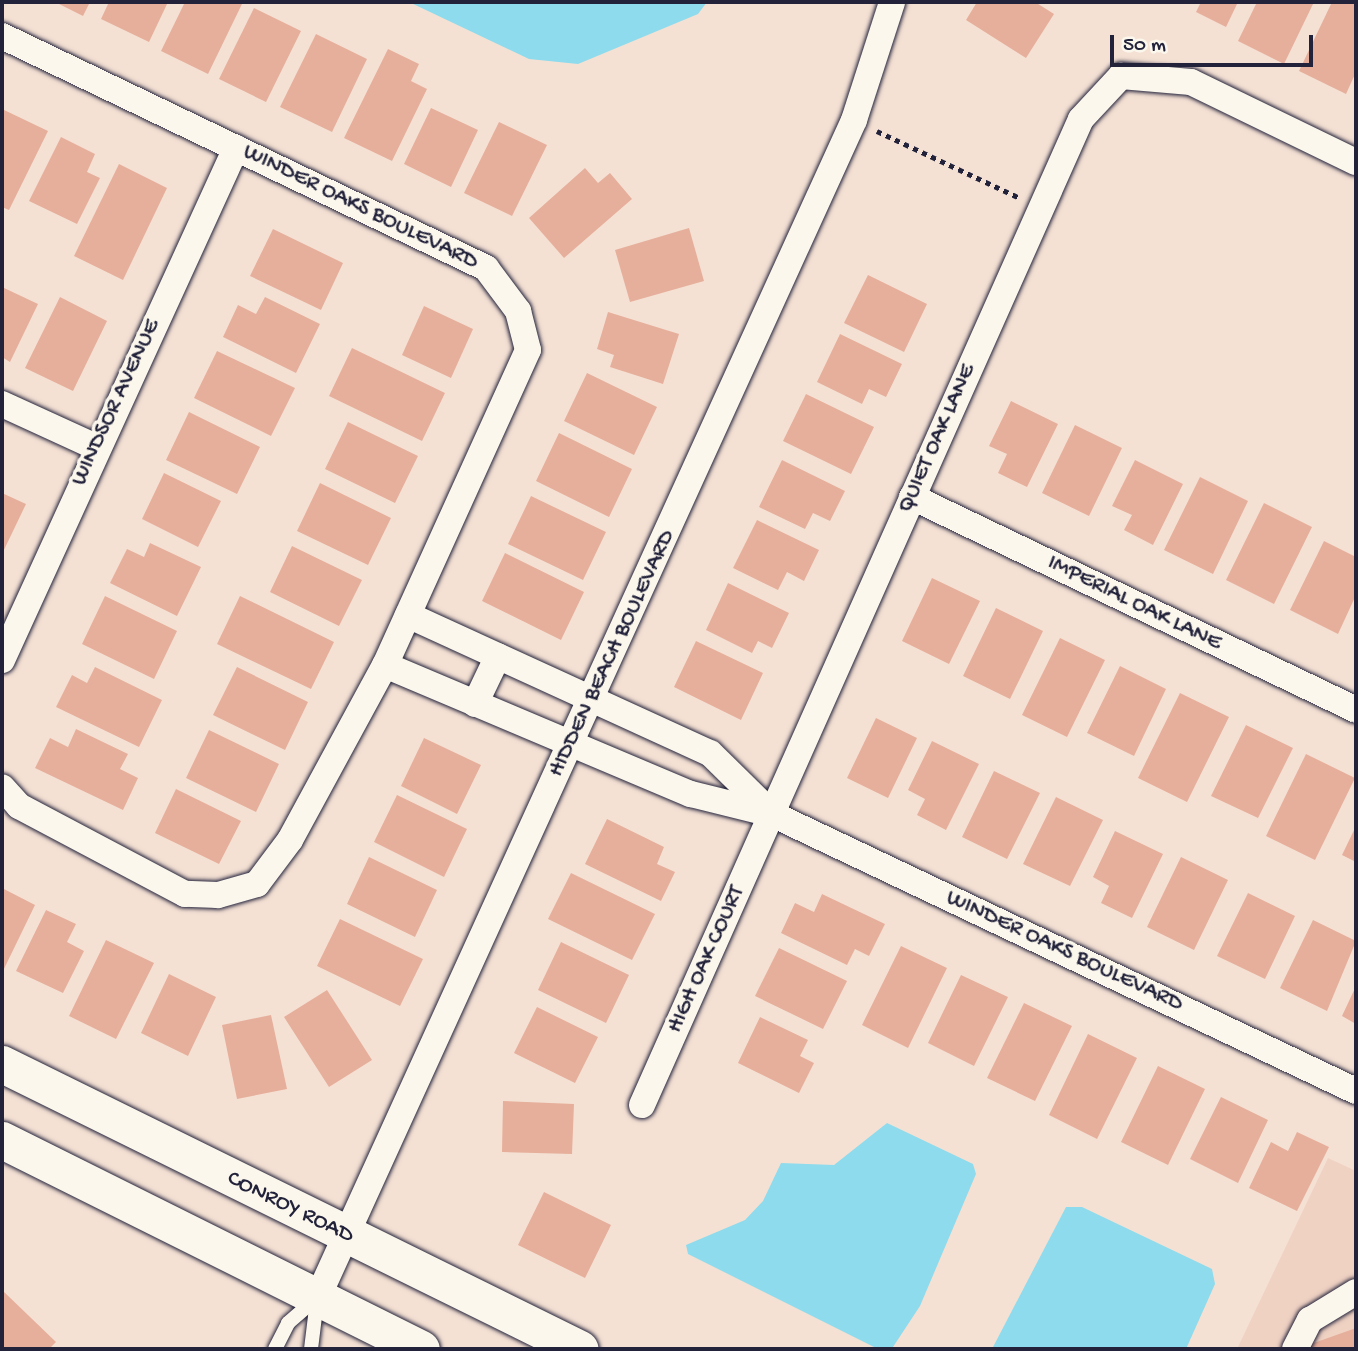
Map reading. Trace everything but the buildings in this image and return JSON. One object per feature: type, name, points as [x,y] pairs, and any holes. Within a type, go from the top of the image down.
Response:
[{"type":"main road","name":"CONROY ROAD","points":[[2,1064],[348,1237],[580,1349]]},
{"type":"main road","points":[[2,1140],[421,1349]]},
{"type":"street","name":"HIDDEN BEACH BOULEVARD","points":[[317,1298],[348,1237],[571,744],[594,699],[854,120],[892,2]]},
{"type":"street","name":"WINDER OAKS BOULEVARD","points":[[2,36],[486,268],[518,311],[527,350],[385,665],[691,794],[772,814],[1356,1091]]},
{"type":"street","name":"QUIET OAK LANE","points":[[772,814],[1081,119],[1121,76],[1191,82],[1356,162]]},
{"type":"street","name":"WINDSOR AVENUE","points":[[2,660],[96,447],[236,148]]},
{"type":"street","points":[[2,404],[96,447]]},
{"type":"street","name":"IMPERIAL OAK LANE","points":[[912,497],[1356,710]]},
{"type":"street","name":"WINDER OAKS BOULEVARD","points":[[408,615],[710,753],[772,814]]},
{"type":"street","points":[[475,704],[498,656]]},
{"type":"street","points":[[2,787],[19,806],[185,894],[218,895],[257,884],[290,840],[385,665]]},
{"type":"street","name":"HIGH OAK COURT","points":[[642,1105],[772,814]]},
{"type":"street","points":[[1295,1349],[1310,1320],[1356,1292]]},
{"type":"lane","points":[[275,1349],[288,1323],[317,1298]]},
{"type":"lane","points":[[311,1349],[317,1298]]},
{"type":"path","points":[[854,120],[1041,208]]},
{"type":"shaded area","points":[[1328,1158],[1356,1171],[1356,1349],[1237,1349]]},
{"type":"water","points":[[409,2],[707,2],[698,14],[578,64],[529,59]]},
{"type":"water","points":[[887,1123],[973,1164],[976,1174],[920,1306],[893,1347],[878,1349],[688,1254],[686,1245],[745,1220],[763,1201],[781,1163],[834,1165]]},
{"type":"water","points":[[1066,1207],[1082,1207],[1212,1269],[1215,1284],[1186,1349],[992,1349]]}]
